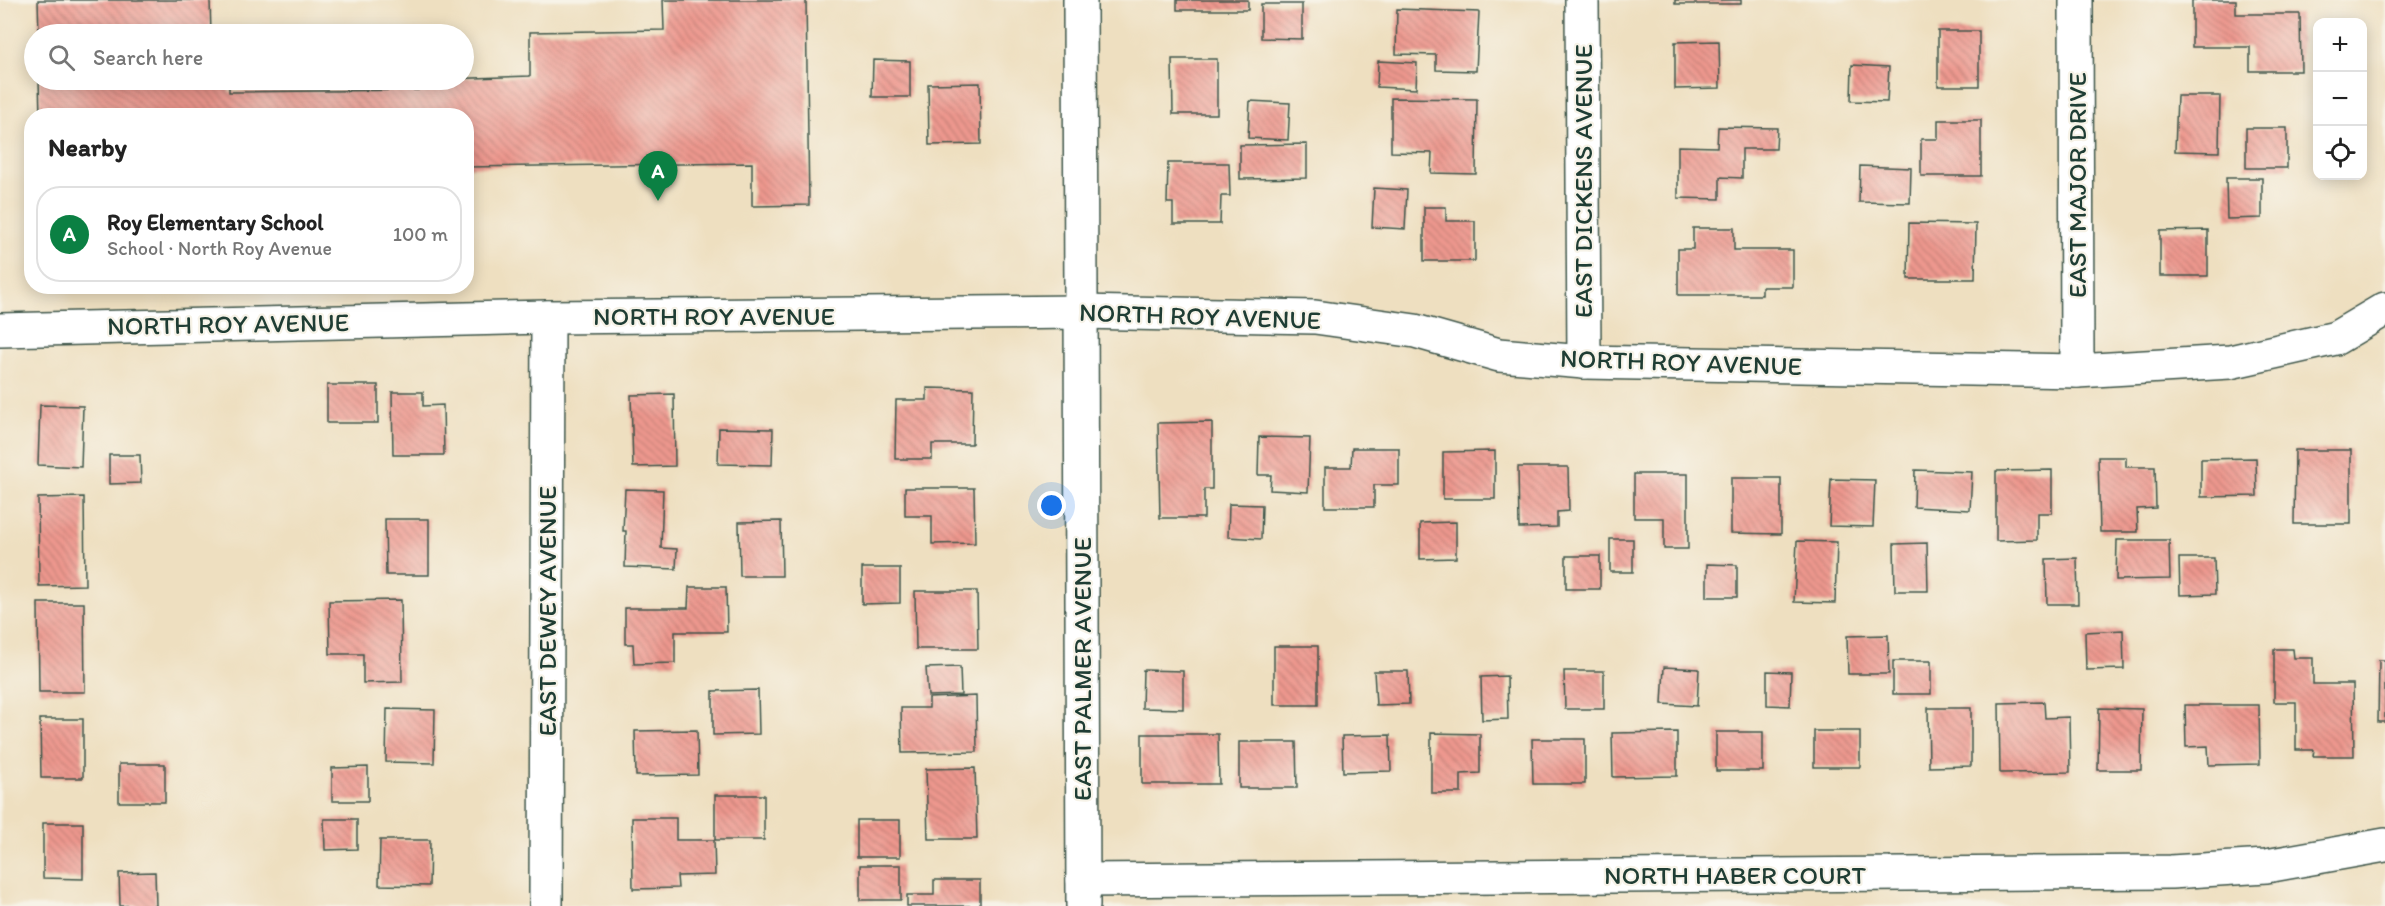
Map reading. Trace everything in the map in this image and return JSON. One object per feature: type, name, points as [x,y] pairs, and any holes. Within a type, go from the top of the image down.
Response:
[{"type":"street","name":"EAST PALMER AVENUE","points":[[1080,0],[1083,893]]},
{"type":"street","name":"EAST DICKENS AVENUE","points":[[1582,0],[1584,362]]},
{"type":"street","name":"EAST MAJOR DRIVE","points":[[2076,0],[2077,371]]},
{"type":"street","name":"NORTH ROY AVENUE","points":[[0,330],[548,317],[1081,312],[1315,317],[1414,331],[1499,355],[1584,362],[2077,371],[2230,362],[2336,338],[2385,309]]},
{"type":"street","name":"EAST DEWEY AVENUE","points":[[546,906],[548,317]]},
{"type":"street","name":"NORTH HABER COURT","points":[[1083,893],[2171,872],[2266,866],[2385,845]]},
{"type":"building","points":[[38,0],[210,0],[211,24],[39,24]]},
{"type":"building","points":[[663,0],[806,0],[809,205],[752,206],[752,163],[474,167],[474,108],[40,108],[39,90],[229,90],[229,92],[474,90],[474,78],[530,76],[530,32],[664,30]]},
{"type":"building","points":[[1177,0],[1248,0],[1248,10],[1177,10]]},
{"type":"building","points":[[1675,0],[1741,0],[1741,4],[1675,4]]},
{"type":"building","points":[[2192,0],[2236,0],[2236,14],[2300,14],[2301,71],[2250,71],[2250,47],[2192,47]]},
{"type":"building","points":[[1261,4],[1302,4],[1302,39],[1261,38]]},
{"type":"building","points":[[1397,9],[1479,12],[1476,71],[1436,70],[1436,55],[1396,54]]},
{"type":"building","points":[[1938,31],[1979,31],[1979,86],[1938,86]]},
{"type":"building","points":[[1719,41],[1720,88],[1675,89],[1675,42]]},
{"type":"building","points":[[1172,59],[1217,59],[1217,114],[1173,114]]},
{"type":"building","points":[[873,60],[910,61],[910,97],[872,97]]},
{"type":"building","points":[[1378,61],[1417,63],[1416,89],[1377,87]]},
{"type":"building","points":[[1852,65],[1889,67],[1887,102],[1851,101]]},
{"type":"building","points":[[980,83],[981,144],[929,145],[928,84]]},
{"type":"building","points":[[2177,96],[2220,96],[2219,152],[2175,151]]},
{"type":"building","points":[[1391,98],[1477,99],[1476,174],[1431,173],[1432,153],[1391,152]]},
{"type":"building","points":[[1250,101],[1290,103],[1288,140],[1248,138]]},
{"type":"building","points":[[1938,120],[1981,120],[1981,176],[1921,176],[1921,139],[1938,139]]},
{"type":"building","points":[[1718,127],[1777,128],[1776,149],[1742,149],[1742,178],[1720,177],[1720,199],[1678,198],[1678,146],[1717,147]]},
{"type":"building","points":[[2246,128],[2287,128],[2287,168],[2246,168]]},
{"type":"building","points":[[1307,144],[1307,178],[1240,179],[1240,145]]},
{"type":"building","points":[[1168,163],[1229,163],[1230,196],[1221,196],[1220,224],[1173,224],[1173,203],[1167,203]]},
{"type":"building","points":[[1860,166],[1911,168],[1910,203],[1859,202]]},
{"type":"building","points":[[2226,178],[2262,178],[2262,218],[2227,219]]},
{"type":"building","points":[[1374,188],[1407,190],[1405,229],[1372,227]]},
{"type":"building","points":[[1424,207],[1446,207],[1446,221],[1475,221],[1475,261],[1424,261]]},
{"type":"building","points":[[1909,223],[1976,224],[1975,279],[1908,279]]},
{"type":"building","points":[[1693,228],[1734,228],[1734,250],[1793,250],[1793,287],[1762,287],[1762,295],[1678,295],[1678,249],[1693,249]]},
{"type":"building","points":[[2208,230],[2208,276],[2160,276],[2160,231]]},
{"type":"building","points":[[327,385],[378,385],[378,423],[327,423]]},
{"type":"building","points":[[927,388],[973,389],[972,444],[932,444],[932,459],[895,459],[896,400],[927,400]]},
{"type":"building","points":[[392,392],[423,392],[423,406],[443,405],[444,455],[393,455]]},
{"type":"building","points":[[674,394],[675,466],[633,467],[631,395]]},
{"type":"building","points":[[40,405],[83,406],[81,467],[38,465]]},
{"type":"building","points":[[1212,422],[1212,489],[1204,489],[1204,518],[1160,518],[1158,423]]},
{"type":"building","points":[[719,428],[773,429],[772,465],[718,464]]},
{"type":"building","points":[[1259,437],[1310,438],[1308,492],[1270,490],[1271,475],[1258,475]]},
{"type":"building","points":[[1352,448],[1399,448],[1399,485],[1374,485],[1374,507],[1325,507],[1325,467],[1351,467]]},
{"type":"building","points":[[2295,450],[2351,450],[2351,524],[2294,524]]},
{"type":"building","points":[[1495,451],[1495,499],[1443,499],[1443,452]]},
{"type":"building","points":[[109,455],[140,455],[141,483],[109,484]]},
{"type":"building","points":[[2098,457],[2126,457],[2126,467],[2155,467],[2156,508],[2137,509],[2138,532],[2100,532]]},
{"type":"building","points":[[2256,458],[2257,496],[2201,497],[2201,459]]},
{"type":"building","points":[[1518,467],[1568,467],[1569,511],[1557,512],[1557,527],[1519,528]]},
{"type":"building","points":[[1915,470],[1972,472],[1970,510],[1914,507]]},
{"type":"building","points":[[2052,470],[2052,513],[2037,513],[2037,540],[1996,541],[1996,471]]},
{"type":"building","points":[[1634,474],[1688,474],[1688,549],[1664,549],[1664,518],[1634,518]]},
{"type":"building","points":[[1731,478],[1781,478],[1781,534],[1731,533]]},
{"type":"building","points":[[1831,479],[1875,480],[1873,527],[1829,526]]},
{"type":"building","points":[[905,488],[974,488],[975,543],[932,544],[932,516],[905,516]]},
{"type":"building","points":[[625,489],[663,490],[661,548],[677,549],[676,569],[625,567],[626,531],[623,531]]},
{"type":"building","points":[[84,497],[85,585],[39,586],[38,498]]},
{"type":"building","points":[[1229,504],[1262,505],[1261,539],[1228,537]]},
{"type":"building","points":[[385,519],[429,519],[429,575],[386,575]]},
{"type":"building","points":[[781,521],[782,576],[740,576],[739,522]]},
{"type":"building","points":[[1456,522],[1456,558],[1420,559],[1420,523]]},
{"type":"building","points":[[1610,539],[1633,539],[1633,572],[1610,572]]},
{"type":"building","points":[[2117,540],[2169,540],[2170,579],[2116,580]]},
{"type":"building","points":[[1797,541],[1837,542],[1835,603],[1794,602]]},
{"type":"building","points":[[1927,543],[1928,591],[1895,591],[1894,544]]},
{"type":"building","points":[[1566,556],[1600,556],[1600,589],[1566,589]]},
{"type":"building","points":[[2077,558],[2078,604],[2047,604],[2046,559]]},
{"type":"building","points":[[2179,558],[2214,558],[2215,594],[2180,595]]},
{"type":"building","points":[[1707,564],[1737,565],[1737,597],[1707,597]]},
{"type":"building","points":[[862,568],[900,568],[900,603],[862,604]]},
{"type":"building","points":[[689,587],[726,587],[727,632],[675,632],[675,663],[634,664],[633,644],[625,644],[625,608],[688,608]]},
{"type":"building","points":[[915,591],[977,591],[978,649],[916,649]]},
{"type":"building","points":[[401,600],[402,682],[363,683],[363,654],[330,654],[329,601]]},
{"type":"building","points":[[38,603],[84,603],[85,692],[39,692]]},
{"type":"building","points":[[2123,630],[2124,669],[2086,670],[2085,632]]},
{"type":"building","points":[[1888,635],[1889,674],[1848,674],[1847,636]]},
{"type":"building","points":[[1274,646],[1318,646],[1318,705],[1274,705]]},
{"type":"building","points":[[2274,649],[2293,649],[2294,658],[2313,658],[2313,684],[2353,684],[2354,756],[2313,756],[2314,750],[2296,750],[2296,702],[2274,702]]},
{"type":"building","points":[[2379,660],[2385,660],[2385,722],[2378,722]]},
{"type":"building","points":[[1893,661],[1931,661],[1931,694],[1893,694]]},
{"type":"building","points":[[960,667],[961,695],[928,696],[926,668]]},
{"type":"building","points":[[1664,667],[1699,669],[1697,706],[1662,704]]},
{"type":"building","points":[[1143,670],[1183,671],[1183,709],[1142,708]]},
{"type":"building","points":[[1374,671],[1408,671],[1409,704],[1376,705]]},
{"type":"building","points":[[1564,671],[1604,671],[1604,709],[1565,709]]},
{"type":"building","points":[[1767,671],[1791,672],[1790,706],[1767,705]]},
{"type":"building","points":[[1507,676],[1508,719],[1482,720],[1481,677]]},
{"type":"building","points":[[758,690],[759,734],[713,735],[713,691]]},
{"type":"building","points":[[976,696],[977,752],[902,753],[901,708],[929,708],[929,698]]},
{"type":"building","points":[[2044,702],[2045,718],[2069,717],[2070,772],[2000,773],[1999,703]]},
{"type":"building","points":[[2185,705],[2259,705],[2260,764],[2209,765],[2208,746],[2186,747]]},
{"type":"building","points":[[1928,708],[1971,708],[1971,766],[1929,767]]},
{"type":"building","points":[[2099,708],[2142,709],[2141,770],[2098,770]]},
{"type":"building","points":[[387,709],[435,710],[434,763],[386,762]]},
{"type":"building","points":[[40,719],[83,719],[83,778],[41,778]]},
{"type":"building","points":[[697,730],[698,775],[636,776],[635,731]]},
{"type":"building","points":[[1814,731],[1860,731],[1860,767],[1814,767]]},
{"type":"building","points":[[1677,732],[1677,776],[1613,777],[1612,733]]},
{"type":"building","points":[[1716,732],[1763,732],[1763,771],[1716,771]]},
{"type":"building","points":[[1431,733],[1480,734],[1480,773],[1461,774],[1461,793],[1431,793]]},
{"type":"building","points":[[1142,734],[1218,734],[1219,784],[1142,784]]},
{"type":"building","points":[[1390,735],[1391,771],[1343,772],[1342,736]]},
{"type":"building","points":[[1532,739],[1585,739],[1585,784],[1533,784]]},
{"type":"building","points":[[1239,742],[1296,742],[1297,788],[1239,788]]},
{"type":"building","points":[[119,764],[165,764],[165,802],[119,802]]},
{"type":"building","points":[[368,767],[368,801],[332,801],[332,768]]},
{"type":"building","points":[[975,768],[977,839],[928,839],[926,769]]},
{"type":"building","points":[[715,795],[764,795],[764,840],[715,840]]},
{"type":"building","points":[[632,818],[676,818],[676,840],[714,840],[715,875],[677,876],[678,888],[633,889]]},
{"type":"building","points":[[324,819],[357,819],[357,849],[325,850]]},
{"type":"building","points":[[857,820],[900,820],[900,857],[857,857]]},
{"type":"building","points":[[43,823],[83,823],[83,879],[43,878]]},
{"type":"building","points":[[380,840],[430,840],[429,886],[379,885]]},
{"type":"building","points":[[860,865],[901,865],[901,900],[860,900]]},
{"type":"building","points":[[155,872],[156,906],[120,906],[119,873]]},
{"type":"building","points":[[934,880],[980,880],[980,906],[907,906],[907,895],[934,895]]},
{"type":"place","name":"Roy Elementary School","points":[[658,201]]}]
